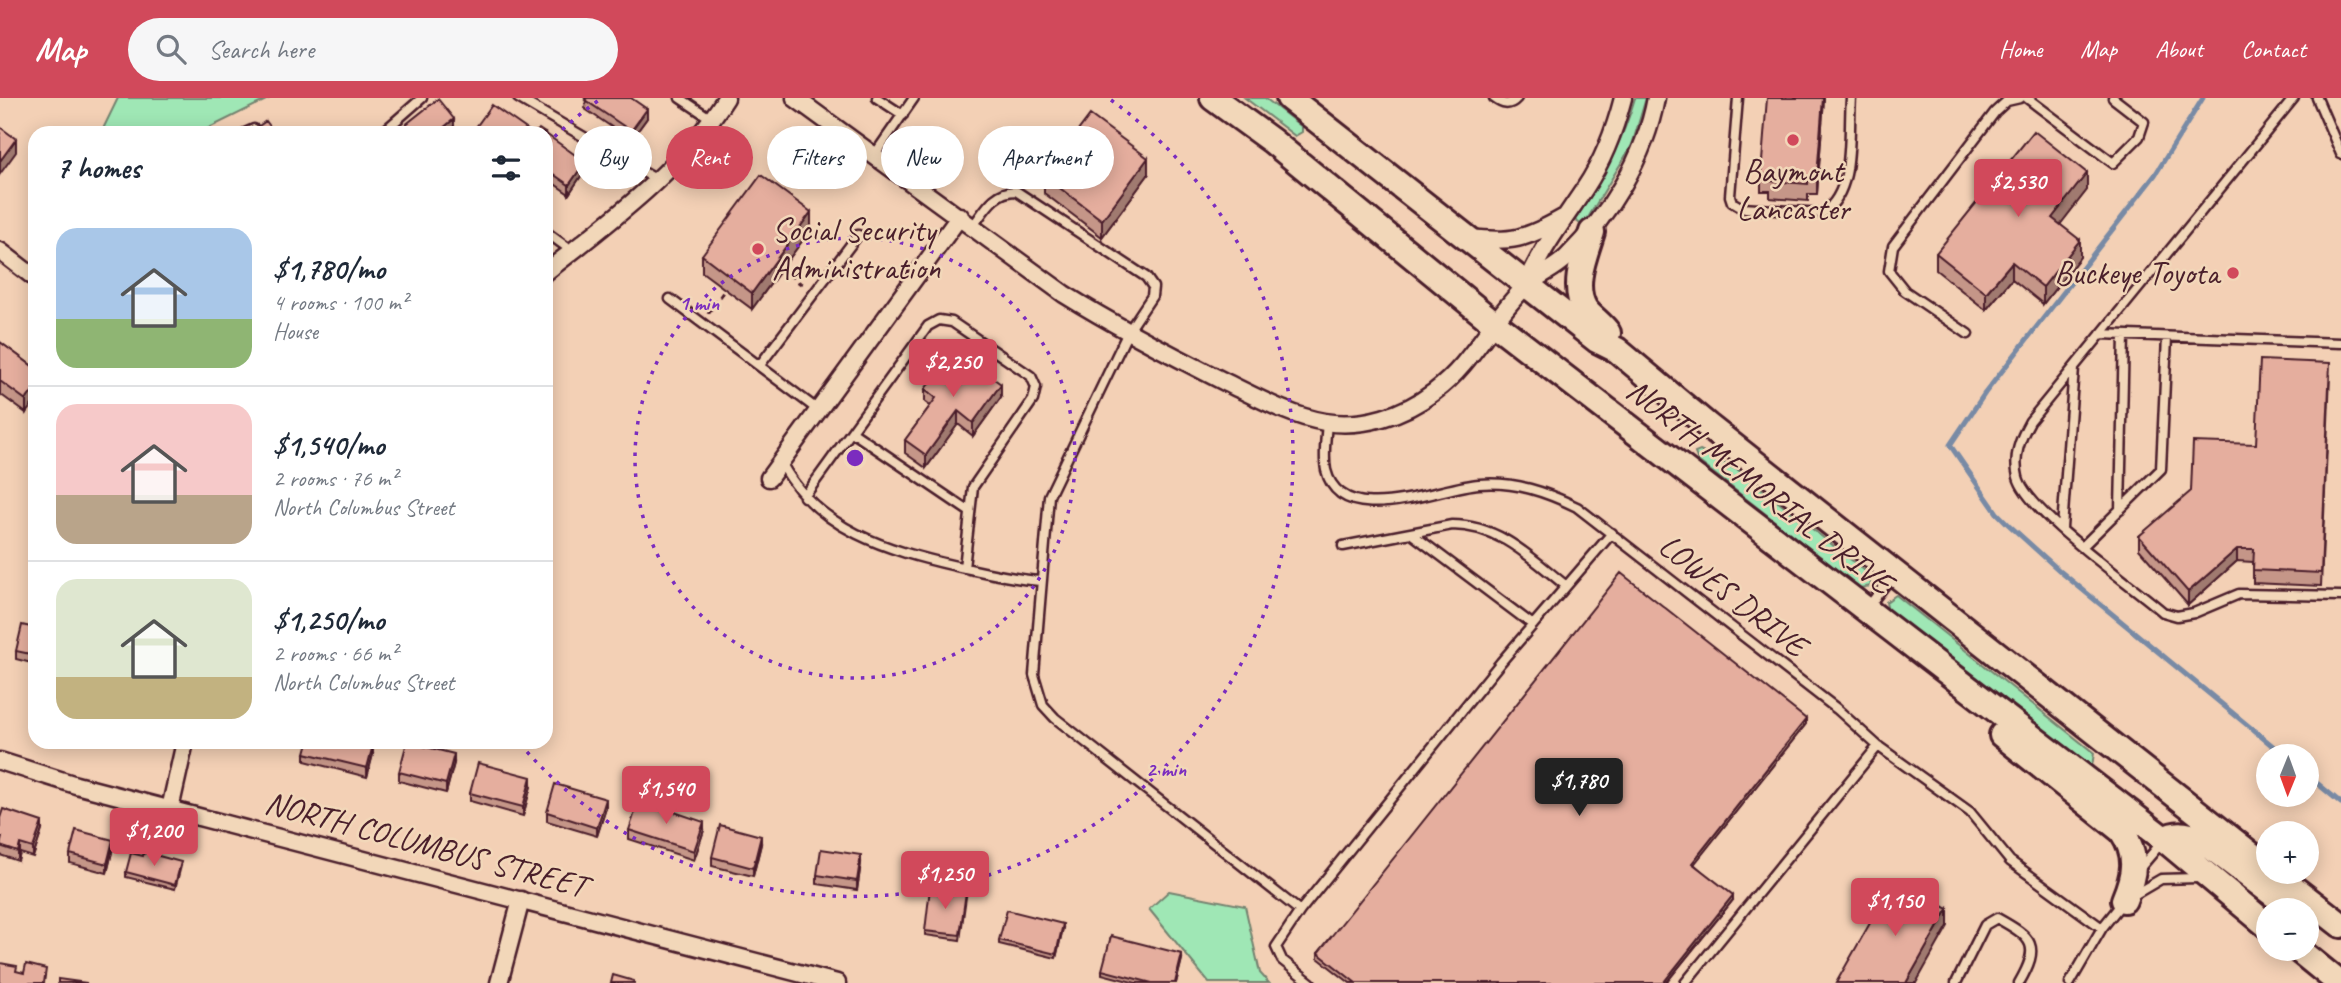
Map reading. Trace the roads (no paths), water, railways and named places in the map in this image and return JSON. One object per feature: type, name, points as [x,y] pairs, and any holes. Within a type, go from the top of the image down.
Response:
[{"type":"main road","name":"NORTH MEMORIAL DRIVE","points":[[1213,98],[1272,141],[1494,323],[2165,839],[2256,916]]},
{"type":"main road","name":"NORTH MEMORIAL DRIVE","points":[[1289,98],[1526,286],[1597,340],[1617,350],[1708,426],[2256,859]]},
{"type":"main road","name":"NORTH MEMORIAL DRIVE","points":[[1592,232],[1580,277],[1583,306],[1607,330],[1617,350]]},
{"type":"main road","points":[[1915,648],[1968,708],[2122,831],[2133,852],[2128,890]]},
{"type":"main road","points":[[2165,839],[2171,835],[2184,834],[2199,838],[2278,898]]},
{"type":"main road","points":[[2288,884],[2341,925]]},
{"type":"main road","points":[[2319,928],[2341,942]]},
{"type":"main road","points":[[2311,961],[2339,983]]},
{"type":"street","points":[[553,266],[659,181],[713,120],[726,98]]},
{"type":"street","points":[[795,98],[1064,293],[1128,332],[1292,414],[1327,422],[1390,417],[1413,406],[1456,373],[1526,286],[1551,271],[1592,232],[1628,175],[1656,98]]},
{"type":"street","points":[[1526,286],[1535,263],[1563,218],[1586,188],[1603,157],[1623,98]]},
{"type":"street","points":[[769,478],[782,464],[818,410],[960,216]]},
{"type":"street","points":[[1464,237],[1503,242],[1518,240],[1563,218]]},
{"type":"street","points":[[0,251],[28,273]]},
{"type":"street","points":[[170,809],[183,749]]},
{"type":"street","name":"NORTH COLUMBUS STREET","points":[[0,761],[170,809],[837,983]]},
{"type":"street","points":[[499,983],[521,900]]},
{"type":"lane","points":[[390,126],[422,98]]},
{"type":"lane","points":[[518,98],[659,181]]},
{"type":"lane","points":[[680,98],[713,120]]},
{"type":"lane","points":[[877,98],[902,115]]},
{"type":"lane","points":[[876,155],[914,98]]},
{"type":"lane","points":[[1494,98],[1508,104],[1517,98]]},
{"type":"lane","points":[[1738,98],[1730,196],[1732,202],[1742,208],[1823,214],[1832,207],[1844,189],[1851,98]]},
{"type":"lane","points":[[1968,334],[1905,291],[1889,271],[1893,246],[1995,112],[2007,101],[2020,98]]},
{"type":"lane","points":[[2027,98],[2113,163],[2139,136],[2144,122],[2113,98]]},
{"type":"lane","points":[[2294,98],[2030,421],[2019,442],[2016,465],[2026,496],[2163,612],[2177,616],[2194,613],[2239,594],[2341,596]]},
{"type":"lane","points":[[2317,98],[2341,154]]},
{"type":"lane","points":[[973,226],[994,198],[1006,191],[1016,191],[1146,277],[1153,287],[1152,296],[1128,332],[1049,496],[1034,675],[1043,705],[1300,911]]},
{"type":"lane","points":[[760,365],[858,235]]},
{"type":"lane","points":[[553,237],[572,251]]},
{"type":"lane","points":[[670,299],[818,410]]},
{"type":"lane","points":[[804,497],[928,326],[946,320],[1031,376],[1036,387],[1033,400],[978,478],[970,512],[964,568]]},
{"type":"lane","points":[[2101,334],[2341,343]]},
{"type":"lane","points":[[2120,510],[2124,335]]},
{"type":"lane","points":[[2083,546],[2161,469],[2167,337]]},
{"type":"lane","points":[[2062,528],[2074,368]]},
{"type":"lane","name":"LOWES DRIVE","points":[[1327,422],[1327,472],[1335,490],[1355,502],[1377,504],[1461,486],[1506,484],[1556,496],[1577,507],[1836,709],[1878,746],[1970,812],[2010,861],[2102,928]]},
{"type":"lane","points":[[852,432],[970,512]]},
{"type":"lane","points":[[782,464],[804,497],[864,538],[891,549],[964,568],[1015,579],[1040,580]]},
{"type":"lane","points":[[1343,546],[1452,525],[1486,529],[1510,541],[1565,585]]},
{"type":"lane","points":[[1311,983],[1282,960],[1276,947],[1300,911],[1565,585],[1612,533]]},
{"type":"lane","points":[[1412,534],[1533,625]]},
{"type":"lane","points":[[1866,610],[1894,573]]},
{"type":"lane","points":[[1685,983],[1878,746]]},
{"type":"lane","points":[[2070,983],[2102,928],[2165,839]]},
{"type":"lane","points":[[2128,890],[2161,879],[2181,876],[2213,880]]},
{"type":"lane","points":[[1956,983],[1985,925],[1997,918],[2027,936],[2033,947],[2031,961],[2019,983]]},
{"type":"waterway","points":[[2203,98],[2155,175],[1985,393],[1950,445],[1997,513],[2009,525],[2061,572],[2270,744]]},
{"type":"waterway","points":[[2319,785],[2341,803]]},
{"type":"place","name":"Baymont Lancaster","points":[[1793,140]]},
{"type":"place","name":"Social Security Administration","points":[[758,249]]},
{"type":"place","name":"Buckeye Toyota","points":[[2233,273]]}]
